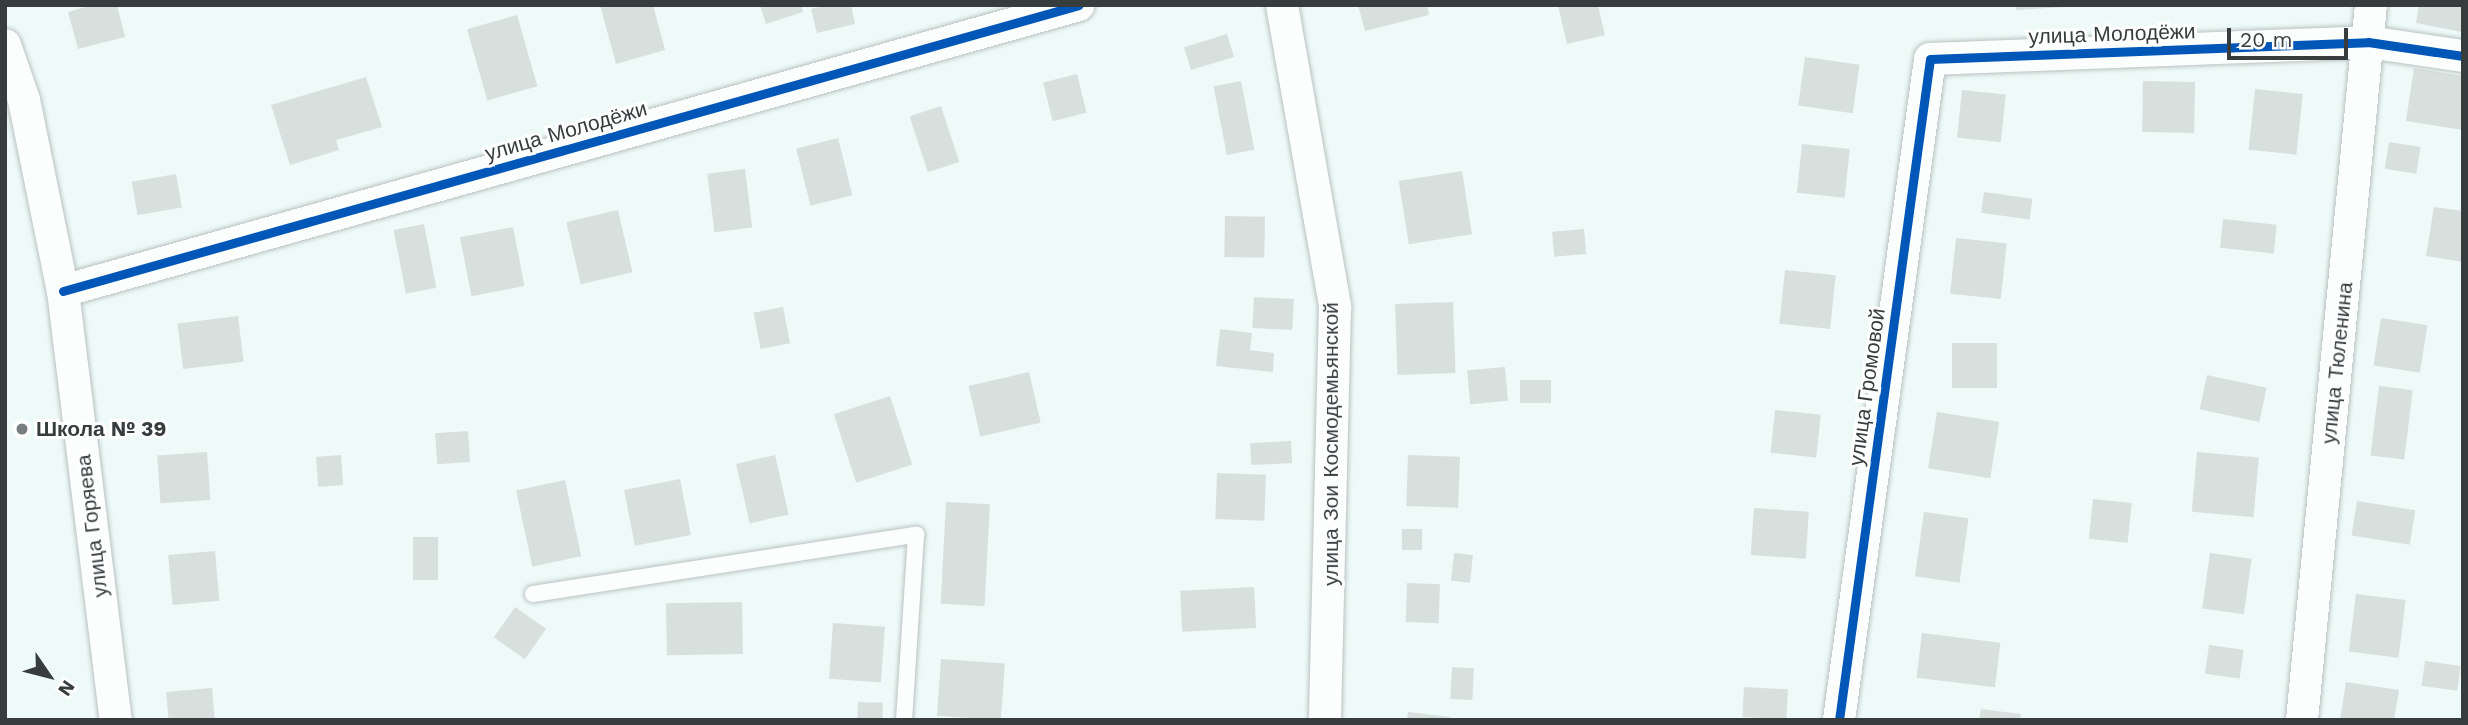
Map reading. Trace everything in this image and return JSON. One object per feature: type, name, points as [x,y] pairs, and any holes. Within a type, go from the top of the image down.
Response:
[{"type":"street","name":"улица Молодёжи","points":[[63,291],[1079,5]]},
{"type":"street","name":"улица Зои Космодемьянской","points":[[1282,5],[1335,307],[1325,720]]},
{"type":"street","name":"улица Тюленина","points":[[2302,720],[2371,5]]},
{"type":"street","name":"улица Молодёжи","points":[[1930,59],[2368,42],[2463,56]]},
{"type":"street","name":"улица Горяева","points":[[5,45],[24,100],[63,291],[116,720]]},
{"type":"street","name":"улица Громовой","points":[[1839,720],[1930,59]]},
{"type":"lane","points":[[533,594],[916,535],[904,720]]},
{"type":"building","points":[[92,5],[117,5],[125,37],[78,49],[68,12]]},
{"type":"building","points":[[600,5],[653,5],[665,50],[616,64]]},
{"type":"building","points":[[760,5],[801,5],[803,12],[766,24]]},
{"type":"building","points":[[827,5],[851,5],[855,24],[817,33],[811,9]]},
{"type":"building","points":[[1358,5],[1427,5],[1429,15],[1365,31]]},
{"type":"building","points":[[1558,5],[1598,5],[1605,35],[1567,44]]},
{"type":"building","points":[[2016,5],[2065,5],[2065,7],[2016,10]]},
{"type":"building","points":[[2419,5],[2463,5],[2461,32],[2416,23]]},
{"type":"building","points":[[517,15],[537,86],[487,100],[467,29]]},
{"type":"building","points":[[1227,34],[1234,57],[1191,70],[1184,47]]},
{"type":"building","points":[[1805,57],[1859,65],[1853,113],[1798,106]]},
{"type":"building","points":[[2414,68],[2463,76],[2463,130],[2406,121]]},
{"type":"building","points":[[1077,74],[1087,113],[1053,121],[1043,82]]},
{"type":"building","points":[[366,77],[382,127],[336,140],[339,150],[290,165],[271,105]]},
{"type":"building","points":[[1241,81],[1254,150],[1227,155],[1214,86]]},
{"type":"building","points":[[2143,81],[2195,82],[2194,133],[2142,132]]},
{"type":"building","points":[[2255,89],[2303,94],[2296,155],[2249,150]]},
{"type":"building","points":[[1962,90],[2006,95],[2001,142],[1957,138]]},
{"type":"building","points":[[941,106],[959,162],[928,172],[910,116]]},
{"type":"building","points":[[838,138],[852,195],[811,206],[796,148]]},
{"type":"building","points":[[2389,142],[2421,147],[2416,174],[2385,169]]},
{"type":"building","points":[[1802,144],[1850,149],[1845,198],[1797,193]]},
{"type":"building","points":[[745,169],[752,228],[714,232],[707,174]]},
{"type":"building","points":[[1462,171],[1472,234],[1409,244],[1399,181]]},
{"type":"building","points":[[176,174],[182,207],[138,215],[132,182]]},
{"type":"building","points":[[1984,192],[2033,199],[2030,220],[1981,213]]},
{"type":"building","points":[[2434,207],[2463,211],[2463,262],[2426,256]]},
{"type":"building","points":[[618,210],[632,272],[581,284],[566,222]]},
{"type":"building","points":[[1225,216],[1265,217],[1264,258],[1224,257]]},
{"type":"building","points":[[2223,219],[2277,225],[2274,253],[2220,248]]},
{"type":"building","points":[[424,224],[436,288],[406,294],[394,230]]},
{"type":"building","points":[[513,227],[524,286],[471,296],[460,237]]},
{"type":"building","points":[[1584,229],[1586,254],[1554,257],[1552,232]]},
{"type":"building","points":[[1956,238],[2007,243],[2001,299],[1950,294]]},
{"type":"building","points":[[1785,270],[1836,275],[1830,329],[1779,324]]},
{"type":"building","points":[[1254,297],[1294,299],[1292,330],[1252,328]]},
{"type":"building","points":[[1453,302],[1455,373],[1398,375],[1395,304]]},
{"type":"building","points":[[783,307],[790,343],[761,349],[754,313]]},
{"type":"building","points":[[238,316],[244,362],[183,369],[177,323]]},
{"type":"building","points":[[2381,318],[2427,325],[2420,373],[2373,365]]},
{"type":"building","points":[[1220,329],[1252,333],[1250,350],[1274,353],[1273,372],[1216,366]]},
{"type":"building","points":[[1952,343],[1997,343],[1997,388],[1952,388]]},
{"type":"building","points":[[1505,367],[1508,401],[1470,404],[1467,370]]},
{"type":"building","points":[[1029,372],[1041,423],[980,437],[969,386]]},
{"type":"building","points":[[2207,375],[2267,388],[2259,422],[2200,409]]},
{"type":"building","points":[[1520,380],[1551,380],[1551,403],[1520,403]]},
{"type":"building","points":[[2379,386],[2413,390],[2404,460],[2370,455]]},
{"type":"building","points":[[890,396],[912,464],[856,483],[834,414]]},
{"type":"building","points":[[1775,410],[1821,415],[1816,458],[1771,453]]},
{"type":"building","points":[[1937,412],[1999,422],[1990,478],[1928,468]]},
{"type":"building","points":[[468,431],[470,462],[437,464],[435,433]]},
{"type":"building","points":[[1291,441],[1292,463],[1251,465],[1250,443]]},
{"type":"building","points":[[207,452],[210,500],[160,503],[157,455]]},
{"type":"building","points":[[2197,452],[2259,457],[2254,517],[2192,512]]},
{"type":"building","points":[[341,455],[343,485],[318,487],[316,457]]},
{"type":"building","points":[[775,455],[789,514],[750,523],[736,464]]},
{"type":"building","points":[[1408,455],[1460,457],[1458,508],[1406,506]]},
{"type":"building","points":[[1217,473],[1266,475],[1264,521],[1215,519]]},
{"type":"building","points":[[680,479],[691,535],[635,546],[624,490]]},
{"type":"building","points":[[565,480],[581,556],[532,567],[516,490]]},
{"type":"building","points":[[2093,499],[2132,503],[2128,543],[2089,539]]},
{"type":"building","points":[[2357,501],[2415,510],[2410,545],[2352,536]]},
{"type":"building","points":[[946,502],[990,504],[985,606],[941,604]]},
{"type":"building","points":[[1754,508],[1809,512],[1806,559],[1751,555]]},
{"type":"building","points":[[1924,512],[1969,518],[1960,583],[1915,576]]},
{"type":"building","points":[[1402,529],[1422,529],[1422,550],[1402,550]]},
{"type":"building","points":[[413,537],[438,537],[438,580],[413,580]]},
{"type":"building","points":[[215,551],[219,601],[173,605],[168,555]]},
{"type":"building","points":[[1454,553],[1473,555],[1470,583],[1451,581]]},
{"type":"building","points":[[2210,553],[2252,559],[2244,614],[2202,608]]},
{"type":"building","points":[[1407,583],[1440,584],[1439,623],[1406,622]]},
{"type":"building","points":[[1254,587],[1256,628],[1182,632],[1180,591]]},
{"type":"building","points":[[2356,594],[2406,600],[2399,658],[2349,652]]},
{"type":"building","points":[[742,602],[743,654],[667,655],[666,603]]},
{"type":"building","points":[[515,607],[546,629],[525,659],[494,637]]},
{"type":"building","points":[[833,623],[885,627],[881,682],[829,679]]},
{"type":"building","points":[[1922,633],[2000,643],[1995,687],[1917,678]]},
{"type":"building","points":[[2209,645],[2244,650],[2240,679],[2205,674]]},
{"type":"building","points":[[941,659],[1005,663],[1001,720],[937,716]]},
{"type":"building","points":[[2425,661],[2461,666],[2457,691],[2422,686]]},
{"type":"building","points":[[1452,667],[1474,668],[1472,700],[1450,699]]},
{"type":"building","points":[[2346,682],[2399,690],[2394,720],[2340,720]]},
{"type":"building","points":[[1744,687],[1788,689],[1786,719],[1742,717]]},
{"type":"building","points":[[212,688],[215,720],[169,720],[166,692]]},
{"type":"building","points":[[858,702],[883,703],[882,720],[857,720]]},
{"type":"building","points":[[1981,709],[2021,714],[2020,720],[1979,720]]},
{"type":"building","points":[[1408,712],[1450,717],[1449,720],[1407,720]]},
{"type":"cycle path","points":[[63,291],[1079,5]]},
{"type":"cycle path","points":[[1839,720],[1930,59],[2368,42],[2463,56]]},
{"type":"place","name":"Школа № 39","points":[[22,429]]}]
